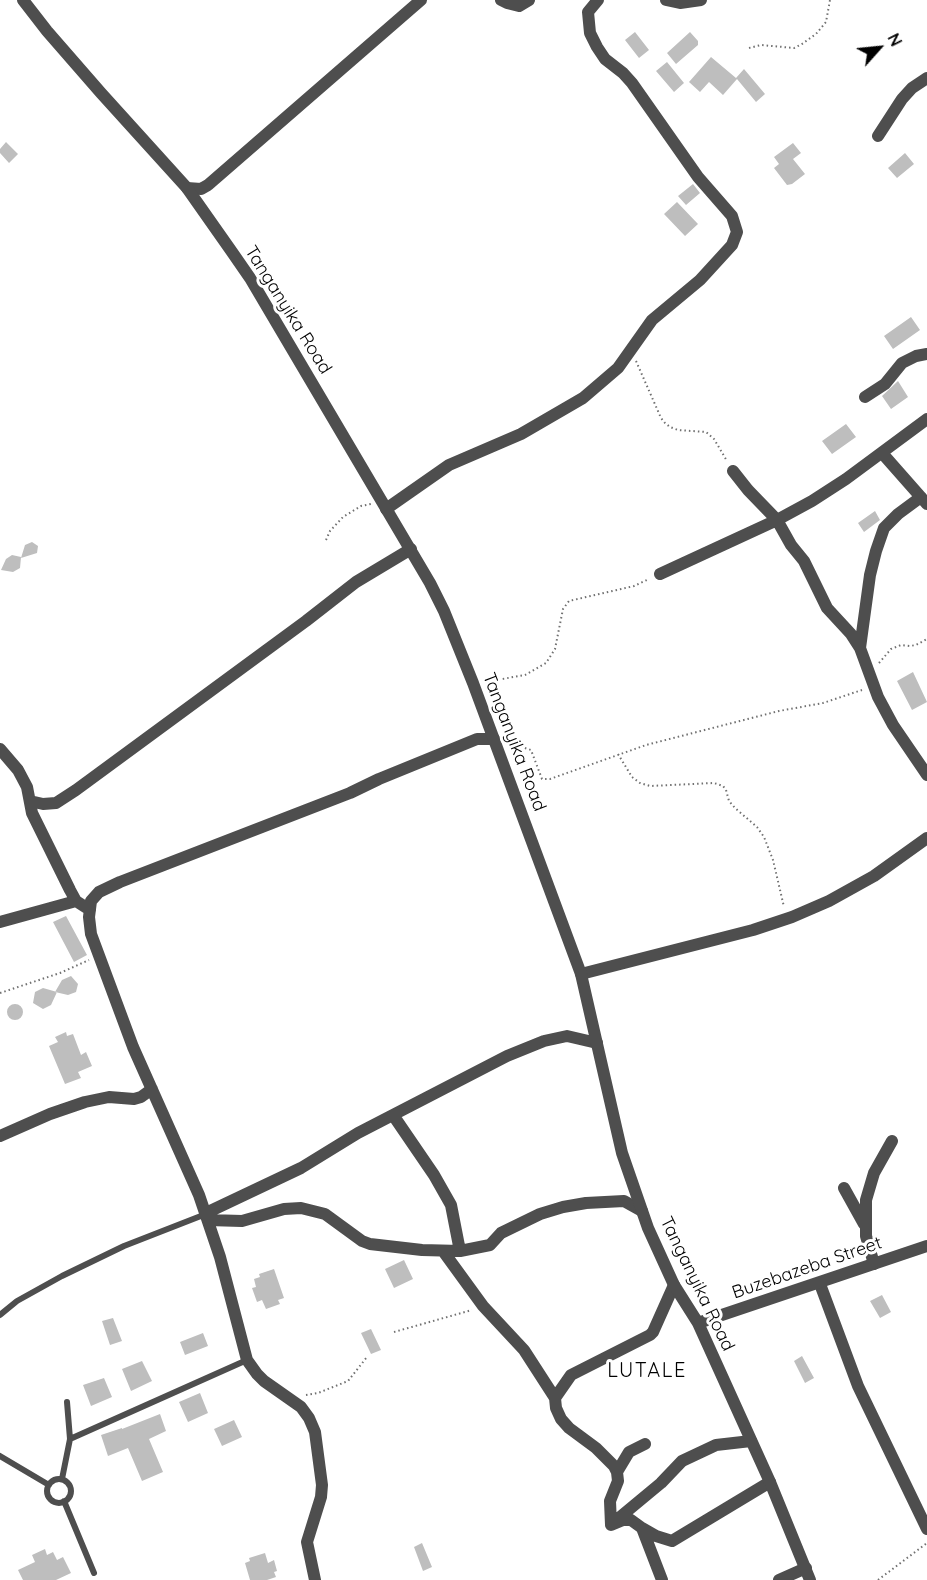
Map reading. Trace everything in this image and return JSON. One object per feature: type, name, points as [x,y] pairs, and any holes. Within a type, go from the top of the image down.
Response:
[{"type":"street","name":"Tanganyika Road","points":[[23,0],[86,76],[187,188],[250,278],[411,549],[444,611],[581,974],[619,1141],[642,1211],[674,1285],[698,1323],[770,1482],[808,1574]]},
{"type":"street","points":[[187,188],[201,189],[208,185],[421,0]]},
{"type":"street","points":[[501,0],[519,6],[530,0]]},
{"type":"street","points":[[666,0],[680,3],[701,0]]},
{"type":"street","points":[[384,505],[449,465],[521,434],[583,398],[618,368],[652,320],[700,280],[721,260],[732,245],[737,232],[732,216],[698,177],[632,83],[605,59],[597,47],[590,33],[588,12],[593,1]]},
{"type":"street","points":[[878,136],[902,99],[912,88],[927,78]]},
{"type":"street","points":[[865,397],[885,384],[902,363],[916,356],[927,354]]},
{"type":"street","points":[[660,574],[777,520],[821,496],[927,419]]},
{"type":"street","points":[[860,648],[870,575],[884,528],[898,514],[924,501],[882,453]]},
{"type":"street","points":[[733,471],[777,520],[804,561],[827,608],[851,634],[860,648],[871,680],[893,725],[927,775]]},
{"type":"street","points":[[30,801],[43,804],[56,803],[76,790],[356,582],[411,549]]},
{"type":"street","points":[[315,1580],[307,1538],[321,1497],[322,1485],[315,1432],[301,1407],[264,1381],[256,1374],[247,1360],[207,1217],[184,1158],[133,1047],[91,934],[89,917],[91,901],[99,892],[120,882],[341,796],[477,739],[494,740]]},
{"type":"street","points":[[0,748],[18,770],[27,787],[32,813],[76,901],[90,910]]},
{"type":"street","points":[[581,974],[753,930],[787,919],[829,901],[874,876],[927,838]]},
{"type":"street","points":[[0,922],[76,901]]},
{"type":"street","points":[[207,1217],[301,1168],[393,1115],[507,1056],[544,1041],[567,1036],[597,1043]]},
{"type":"street","points":[[0,1136],[50,1114],[86,1102],[109,1098],[134,1100],[152,1089]]},
{"type":"street","points":[[393,1115],[434,1175],[451,1205],[460,1251]]},
{"type":"street","points":[[874,1264],[866,1236],[866,1200],[874,1173],[892,1141]]},
{"type":"street","points":[[844,1188],[865,1225]]},
{"type":"street","points":[[207,1217],[242,1221],[284,1209],[301,1209],[326,1214],[362,1241],[370,1244],[460,1251],[490,1245],[501,1233],[540,1214],[563,1208],[586,1203],[624,1201],[642,1211]]},
{"type":"street","name":"Buzebazeba Street","points":[[698,1323],[820,1284],[927,1246]]},
{"type":"street","points":[[443,1251],[483,1306],[524,1350],[555,1398],[561,1419],[614,1466],[618,1481],[610,1501],[611,1525]]},
{"type":"street","points":[[820,1284],[858,1386],[927,1529]]},
{"type":"street","points":[[555,1398],[571,1375],[634,1345],[653,1332],[674,1285]]},
{"type":"street","points":[[611,1525],[661,1483],[682,1461],[716,1445],[751,1441]]},
{"type":"street","points":[[617,1472],[628,1452],[645,1444]]},
{"type":"street","points":[[611,1525],[623,1520],[631,1520],[656,1536],[672,1541],[770,1482]]},
{"type":"street","points":[[642,1528],[662,1580]]},
{"type":"street","points":[[779,1580],[808,1574]]},
{"type":"lane","points":[[0,1315],[17,1301],[150,1234],[207,1217]]},
{"type":"lane","points":[[70,1439],[247,1360]]},
{"type":"lane","points":[[62,1479],[70,1439],[67,1402]]},
{"type":"lane","points":[[0,1456],[49,1485]]},
{"type":"lane","points":[[62,1479],[69,1485],[70,1496],[64,1502],[56,1502],[52,1500],[48,1492],[49,1485],[51,1481],[62,1479]]},
{"type":"lane","points":[[64,1502],[94,1573]]},
{"type":"path","points":[[749,48],[761,45],[794,48],[802,44],[816,34],[826,22],[830,0]]},
{"type":"path","points":[[631,347],[665,423],[670,427],[706,432],[733,471]]},
{"type":"path","points":[[326,540],[330,531],[343,517],[361,506],[384,505]]},
{"type":"path","points":[[473,683],[525,675],[546,663],[555,649],[563,609],[569,601],[634,586],[660,574]]},
{"type":"path","points":[[501,760],[512,750],[527,748],[534,755],[540,775],[545,780],[674,737],[779,711],[823,703],[871,680],[891,649],[901,645],[916,645],[927,639]]},
{"type":"path","points":[[618,754],[632,777],[640,783],[650,786],[714,783],[723,786],[729,801],[757,827],[764,837],[773,860],[787,919]]},
{"type":"path","points":[[0,993],[60,973],[99,955]]},
{"type":"path","points":[[394,1332],[483,1306]]},
{"type":"path","points":[[300,1395],[318,1393],[348,1381],[367,1357]]},
{"type":"path","points":[[878,1580],[927,1543]]},
{"type":"building","points":[[635,32],[649,50],[639,58],[625,40]]},
{"type":"building","points":[[690,32],[698,41],[698,45],[676,64],[667,53]]},
{"type":"building","points":[[711,57],[736,78],[744,69],[765,94],[756,102],[737,79],[723,95],[709,82],[700,92],[689,82]]},
{"type":"building","points":[[667,62],[684,83],[674,92],[656,71]]},
{"type":"building","points":[[6,142],[18,154],[9,163],[0,153],[0,149]]},
{"type":"building","points":[[793,143],[801,153],[793,159],[805,174],[787,185],[774,168],[779,164],[774,157]]},
{"type":"building","points":[[905,153],[914,164],[897,178],[888,168]]},
{"type":"building","points":[[693,184],[700,193],[686,205],[678,196]]},
{"type":"building","points":[[677,202],[698,224],[685,236],[664,214]]},
{"type":"building","points":[[911,317],[920,330],[893,349],[884,336]]},
{"type":"building","points":[[898,381],[908,397],[891,409],[882,396]]},
{"type":"building","points":[[846,424],[856,437],[832,454],[822,441]]},
{"type":"building","points":[[875,511],[880,520],[864,532],[858,523]]},
{"type":"building","points":[[32,542],[38,546],[37,553],[21,558],[25,545]]},
{"type":"building","points":[[12,555],[21,557],[20,568],[13,572],[1,570],[6,559]]},
{"type":"building","points":[[913,672],[927,702],[912,710],[897,681]]},
{"type":"building","points":[[66,916],[87,955],[74,962],[53,922]]},
{"type":"building","points":[[71,976],[78,984],[76,992],[68,995],[55,992],[62,980]]},
{"type":"building","points":[[43,988],[57,992],[51,1005],[43,1009],[33,1003],[35,992]]},
{"type":"building","points":[[15,1004],[21,1006],[23,1012],[21,1018],[15,1020],[9,1018],[7,1012],[9,1006]]},
{"type":"building","points":[[66,1032],[67,1036],[73,1034],[81,1055],[86,1052],[92,1066],[78,1072],[81,1078],[65,1084],[49,1046],[58,1042],[55,1037]]},
{"type":"building","points":[[404,1260],[413,1279],[394,1288],[385,1269]]},
{"type":"building","points":[[274,1269],[284,1298],[278,1300],[280,1304],[266,1309],[262,1300],[257,1302],[252,1288],[256,1287],[254,1279],[260,1277],[259,1274]]},
{"type":"building","points":[[882,1295],[891,1312],[880,1318],[870,1301]]},
{"type":"building","points":[[113,1318],[122,1341],[110,1345],[102,1321]]},
{"type":"building","points":[[371,1329],[381,1350],[371,1354],[361,1333]]},
{"type":"building","points":[[203,1333],[208,1346],[185,1355],[180,1342]]},
{"type":"building","points":[[802,1356],[814,1378],[805,1383],[794,1361]]},
{"type":"building","points":[[142,1361],[152,1381],[131,1391],[122,1369]]},
{"type":"building","points":[[104,1378],[112,1397],[91,1406],[83,1385]]},
{"type":"building","points":[[200,1393],[208,1413],[188,1422],[179,1402]]},
{"type":"building","points":[[160,1414],[166,1431],[149,1439],[163,1472],[142,1481],[128,1448],[108,1456],[101,1435]]},
{"type":"building","points":[[234,1420],[242,1437],[222,1446],[214,1429]]},
{"type":"building","points":[[422,1543],[432,1567],[423,1571],[414,1547]]},
{"type":"building","points":[[45,1549],[47,1555],[53,1552],[57,1560],[63,1557],[71,1573],[56,1580],[23,1580],[18,1570],[35,1562],[32,1555]]},
{"type":"building","points":[[265,1553],[268,1563],[274,1560],[276,1577],[267,1580],[250,1580],[245,1563],[250,1561],[249,1558]]},
{"type":"district","name":"LUTALE","points":[[647,1371]]}]
